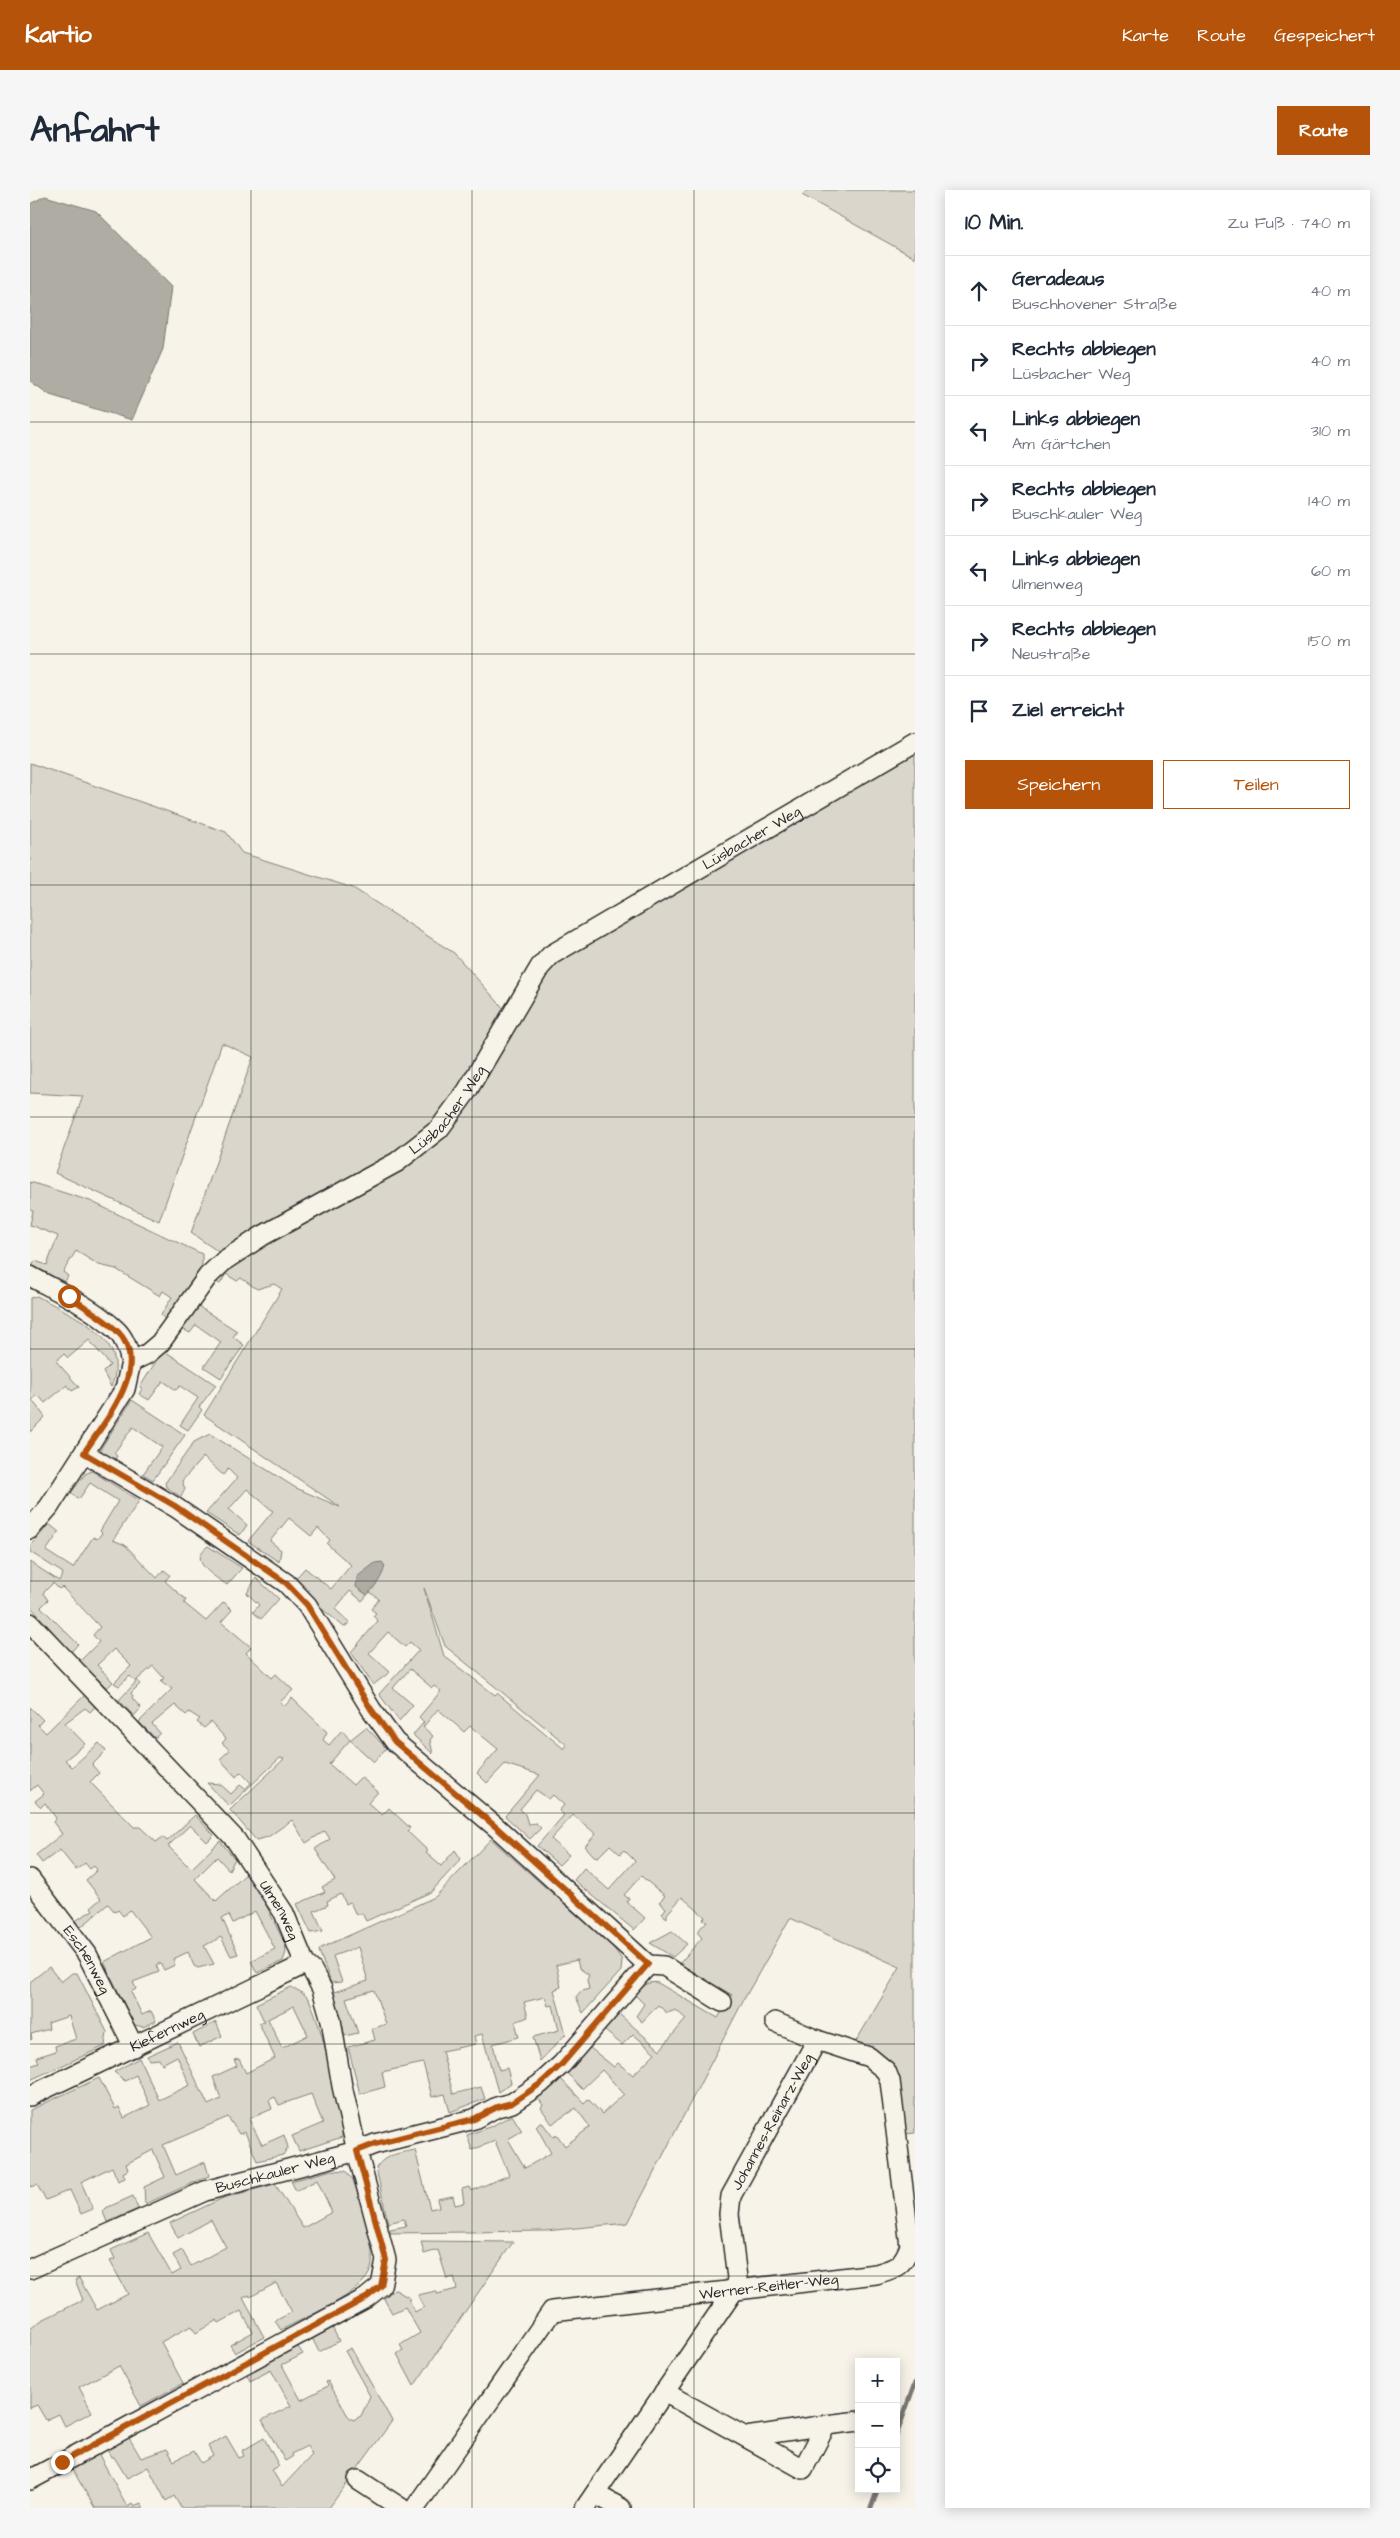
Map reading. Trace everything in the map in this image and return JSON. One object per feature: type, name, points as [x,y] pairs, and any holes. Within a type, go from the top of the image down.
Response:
[{"type":"street","name":"Lüsbacher Weg","points":[[132,1362],[147,1354],[160,1343],[208,1276],[225,1260],[262,1236],[397,1162],[439,1129],[468,1091],[540,968],[550,955],[915,742]]},
{"type":"street","points":[[30,1276],[69,1296],[118,1331],[126,1345],[132,1362],[125,1389],[49,1507],[30,1529]]},
{"type":"street","points":[[84,1453],[175,1506],[286,1583],[307,1605],[371,1709],[395,1742],[496,1827],[648,1964],[664,1966],[722,2002]]},
{"type":"street","name":"Ulmenweg","points":[[30,1623],[235,1839],[284,1913],[305,1964],[312,1970],[322,1989],[331,2020],[342,2086],[357,2151],[386,2260],[385,2274],[381,2286],[366,2298],[30,2480]]},
{"type":"street","name":"Eschenweg","points":[[30,1878],[87,1954],[134,2047]]},
{"type":"street","name":"Kiefernweg","points":[[30,2096],[305,1964]]},
{"type":"street","name":"Buschkauler Weg","points":[[30,2269],[205,2191],[474,2119],[497,2107],[512,2103],[540,2084],[562,2064],[648,1964]]},
{"type":"street","name":"Werner-Reitler-Weg","points":[[416,2508],[552,2311],[876,2274],[894,2269],[904,2261],[910,2246],[890,2081],[886,2071],[869,2057],[817,2040],[775,2022]]},
{"type":"street","name":"Johannes-Reinarz-Weg","points":[[735,2289],[737,2278],[729,2214],[731,2196],[817,2040]]},
{"type":"street","points":[[621,2508],[590,2501],[735,2289]]},
{"type":"street","points":[[664,2392],[803,2469],[826,2425]]},
{"type":"street","points":[[746,2437],[855,2421]]},
{"type":"street","points":[[358,2480],[401,2508]]},
{"type":"shaded area","points":[[808,190],[915,190],[915,258],[802,195]]},
{"type":"shaded area","points":[[45,196],[96,211],[171,287],[163,349],[132,420],[50,395],[30,381],[30,204]]},
{"type":"shaded area","points":[[915,747],[915,2133],[905,2134],[898,2078],[889,2060],[855,2043],[900,1967],[790,1918],[743,2001],[628,2223],[545,2231],[390,2233],[390,2229],[406,2226],[404,2219],[388,2223],[376,2168],[388,2157],[415,2150],[430,2209],[439,2207],[437,2199],[453,2196],[455,2205],[464,2203],[462,2189],[469,2187],[471,2191],[509,2175],[495,2141],[472,2150],[467,2135],[492,2126],[512,2115],[522,2131],[508,2139],[525,2168],[551,2153],[536,2126],[541,2121],[553,2137],[557,2135],[565,2146],[590,2127],[576,2108],[552,2124],[541,2108],[543,2105],[538,2098],[561,2079],[584,2103],[588,2099],[602,2114],[624,2094],[602,2070],[582,2089],[567,2073],[589,2047],[614,2067],[618,2063],[633,2075],[655,2053],[633,2034],[622,2045],[604,2030],[619,2014],[660,2050],[686,2019],[676,2010],[667,2013],[658,2005],[642,2022],[636,2016],[644,2004],[635,1995],[645,1985],[654,1982],[658,1983],[718,2018],[732,1995],[679,1964],[702,1938],[697,1932],[707,1921],[703,1919],[705,1917],[682,1897],[667,1914],[667,1918],[662,1914],[666,1908],[659,1902],[665,1896],[641,1876],[624,1895],[629,1899],[627,1902],[645,1918],[634,1930],[574,1880],[584,1868],[609,1890],[635,1861],[624,1850],[620,1854],[610,1845],[598,1857],[594,1856],[585,1846],[596,1834],[573,1815],[551,1839],[569,1855],[559,1865],[537,1846],[564,1815],[559,1811],[564,1805],[553,1795],[549,1799],[536,1790],[520,1809],[525,1814],[528,1824],[536,1823],[541,1828],[530,1839],[505,1816],[540,1775],[505,1764],[487,1783],[477,1773],[498,1749],[470,1726],[464,1732],[438,1709],[423,1727],[433,1736],[430,1740],[433,1754],[413,1735],[424,1722],[419,1717],[441,1691],[434,1686],[432,1688],[410,1669],[393,1688],[413,1705],[399,1721],[379,1694],[419,1650],[410,1642],[405,1647],[388,1632],[369,1653],[390,1672],[373,1685],[351,1652],[378,1621],[373,1616],[376,1613],[371,1609],[379,1599],[370,1592],[362,1601],[350,1591],[335,1609],[350,1623],[344,1627],[321,1608],[296,1578],[305,1568],[331,1589],[351,1565],[327,1544],[330,1540],[318,1528],[311,1536],[289,1518],[270,1541],[281,1550],[279,1562],[248,1541],[273,1511],[247,1489],[229,1509],[247,1525],[240,1535],[206,1513],[237,1478],[228,1469],[223,1475],[203,1457],[182,1481],[185,1489],[181,1497],[166,1487],[165,1483],[194,1442],[210,1434],[296,1488],[340,1507],[204,1415],[282,1289],[274,1284],[257,1289],[241,1278],[237,1281],[226,1274],[220,1284],[216,1282],[212,1288],[207,1284],[232,1261],[191,1233],[253,1057],[222,1043],[159,1221],[55,1173],[83,1096],[30,1093],[30,763],[226,832],[242,853],[353,888],[454,953],[515,1021],[553,962]],"holes":[[[424,1588],[445,1646],[567,1745],[564,1749],[497,1693],[495,1695],[444,1656]]]},
{"type":"shaded area","points":[[30,1182],[90,1201],[202,1254],[202,1275],[167,1322],[161,1315],[172,1297],[163,1291],[160,1296],[116,1269],[99,1265],[76,1251],[63,1272],[68,1276],[65,1282],[32,1266],[35,1261],[47,1265],[58,1236],[30,1225],[33,1211],[30,1209]]},
{"type":"shaded area","points":[[37,1296],[66,1311],[95,1330],[106,1341],[113,1354],[115,1370],[111,1387],[103,1372],[110,1365],[89,1340],[68,1358],[64,1354],[56,1361],[79,1387],[72,1391],[67,1385],[45,1403],[38,1395],[32,1400],[45,1417],[30,1432],[30,1298]]},
{"type":"shaded area","points":[[196,1305],[237,1331],[233,1337],[244,1345],[221,1378],[204,1367],[221,1342],[196,1325],[190,1333],[179,1327]]},
{"type":"shaded area","points":[[163,1350],[216,1385],[199,1407],[202,1410],[188,1430],[180,1425],[198,1398],[180,1386],[176,1390],[163,1381],[149,1400],[139,1394],[142,1389],[140,1387]]},
{"type":"shaded area","points":[[132,1400],[185,1435],[153,1480],[143,1474],[162,1447],[133,1427],[114,1453],[117,1456],[114,1461],[101,1451],[101,1448]]},
{"type":"shaded area","points":[[92,1471],[139,1501],[113,1540],[125,1545],[157,1578],[164,1570],[170,1575],[165,1581],[186,1600],[184,1603],[206,1621],[224,1602],[232,1610],[221,1622],[251,1647],[246,1653],[272,1678],[276,1674],[293,1690],[280,1702],[285,1706],[292,1698],[327,1732],[323,1740],[329,1745],[342,1730],[350,1740],[329,1764],[353,1785],[361,1777],[378,1792],[368,1803],[382,1815],[389,1808],[410,1828],[407,1831],[428,1851],[426,1853],[441,1866],[455,1850],[461,1859],[431,1892],[366,1921],[362,1913],[356,1915],[350,1902],[346,1904],[341,1894],[327,1901],[328,1905],[314,1911],[323,1931],[311,1933],[297,1904],[325,1892],[322,1887],[335,1880],[315,1849],[330,1839],[325,1831],[306,1843],[292,1820],[268,1837],[256,1840],[230,1810],[284,1759],[280,1758],[229,1806],[207,1783],[220,1784],[231,1794],[240,1785],[245,1789],[251,1783],[241,1772],[236,1777],[220,1759],[230,1750],[222,1743],[226,1739],[211,1722],[204,1728],[197,1722],[200,1719],[189,1712],[186,1715],[175,1705],[152,1724],[160,1733],[155,1738],[139,1722],[172,1689],[161,1681],[164,1678],[153,1666],[137,1680],[140,1684],[131,1693],[132,1698],[141,1708],[134,1716],[119,1700],[136,1682],[130,1676],[119,1686],[114,1683],[131,1666],[114,1649],[97,1665],[113,1682],[107,1688],[80,1661],[99,1642],[93,1635],[100,1627],[62,1587],[59,1589],[53,1583],[43,1593],[48,1600],[41,1607],[78,1644],[71,1652],[30,1606],[30,1562],[59,1581],[63,1573],[30,1552],[30,1547],[49,1524],[59,1532],[46,1551],[73,1568],[93,1537],[97,1539],[102,1533],[100,1531],[118,1501],[90,1483],[79,1499],[71,1493],[85,1474]]},
{"type":"shaded area","points":[[208,1546],[242,1568],[227,1585],[210,1573],[201,1563],[200,1557],[202,1552]]},
{"type":"shaded area","points":[[382,1562],[385,1566],[382,1574],[367,1595],[356,1587],[357,1577],[375,1563]]},
{"type":"shaded area","points":[[256,1578],[279,1599],[261,1619],[253,1612],[259,1605],[247,1593]]},
{"type":"shaded area","points":[[86,1694],[96,1706],[90,1712],[85,1708],[65,1723],[85,1744],[65,1760],[72,1767],[99,1743],[106,1751],[92,1765],[99,1773],[90,1782],[134,1827],[140,1827],[156,1842],[163,1837],[167,1841],[195,1815],[214,1835],[207,1842],[190,1825],[168,1846],[192,1868],[220,1841],[235,1859],[229,1870],[217,1857],[195,1879],[216,1901],[246,1874],[261,1895],[285,1944],[286,1952],[283,1961],[257,1973],[251,1961],[275,1949],[255,1911],[233,1923],[229,1915],[222,1918],[238,1954],[231,1956],[221,1937],[204,1946],[214,1964],[198,1968],[194,1966],[188,1952],[173,1959],[175,1965],[164,1970],[160,1963],[156,1965],[159,1972],[133,1982],[136,1989],[131,1992],[142,2015],[151,2011],[156,2021],[143,2027],[135,2025],[133,2022],[104,1962],[151,1937],[130,1910],[123,1916],[118,1910],[115,1912],[108,1904],[80,1928],[75,1921],[93,1910],[91,1907],[101,1899],[86,1880],[97,1870],[94,1866],[90,1869],[85,1863],[76,1870],[60,1850],[42,1863],[36,1855],[62,1834],[53,1822],[56,1818],[45,1803],[41,1807],[35,1801],[44,1794],[37,1785],[30,1791],[30,1707],[43,1720],[38,1725],[46,1733]]},
{"type":"shaded area","points":[[366,1727],[386,1748],[374,1762],[350,1740]]},
{"type":"shaded area","points":[[491,1839],[613,1947],[622,1960],[621,1971],[583,2013],[576,1997],[580,1992],[589,1989],[587,1980],[589,1975],[579,1968],[577,1960],[556,1965],[561,1987],[554,1990],[566,2034],[540,2061],[533,2037],[559,2030],[553,2005],[548,2006],[545,1997],[524,2002],[528,2017],[515,2022],[519,2037],[493,2044],[499,2070],[507,2068],[511,2083],[498,2092],[482,2034],[474,2036],[476,2044],[442,2051],[453,2094],[481,2087],[485,2099],[450,2112],[445,2094],[432,2097],[423,2063],[382,2072],[385,2087],[360,2094],[348,2047],[375,2040],[372,2029],[386,2024],[374,1990],[346,1998],[358,2033],[345,2036],[334,1992],[368,1981],[358,1947],[333,1956],[342,1982],[331,1983],[319,1951],[321,1948],[435,1897]]},
{"type":"shaded area","points":[[672,1931],[687,1944],[673,1957],[650,1943]]},
{"type":"shaded area","points":[[49,1967],[61,1982],[72,1973],[77,1973],[107,2032],[105,2046],[30,2080],[30,2066],[39,2063],[37,2057],[56,2051],[55,2046],[76,2039],[69,2016],[48,2023],[49,2029],[31,2034],[32,2039],[30,2040],[30,1982]]},
{"type":"shaded area","points":[[291,1987],[308,1998],[313,2008],[330,2066],[342,2126],[342,2137],[299,2151],[292,2136],[323,2123],[311,2094],[279,2105],[275,2097],[269,2100],[272,2109],[249,2119],[262,2145],[284,2135],[288,2147],[283,2155],[257,2161],[245,2132],[239,2134],[228,2117],[163,2145],[176,2175],[205,2162],[209,2176],[145,2204],[144,2187],[165,2177],[153,2150],[126,2164],[128,2170],[123,2173],[125,2178],[118,2181],[112,2167],[81,2182],[93,2209],[81,2214],[70,2190],[46,2200],[37,2185],[30,2187],[30,2110],[99,2078],[115,2109],[119,2107],[124,2118],[150,2105],[136,2075],[125,2081],[114,2072],[139,2058],[159,2100],[190,2085],[177,2056],[162,2064],[159,2059],[149,2060],[147,2056],[178,2042],[208,2105],[221,2099],[213,2077],[237,2066],[234,2060],[239,2059],[246,2073],[275,2058],[259,2023],[264,2021],[256,2004]],"holes":[[[294,2006],[308,2035],[282,2048],[268,2019]]]},
{"type":"shaded area","points":[[216,2022],[222,2036],[199,2047],[193,2034]]},
{"type":"shaded area","points":[[332,2170],[346,2171],[353,2180],[370,2237],[372,2250],[371,2269],[366,2279],[357,2288],[332,2304],[281,2330],[275,2321],[292,2312],[276,2283],[250,2297],[249,2295],[243,2298],[264,2337],[235,2353],[230,2345],[253,2332],[241,2311],[219,2323],[217,2320],[196,2333],[191,2326],[161,2342],[183,2383],[141,2406],[119,2366],[79,2387],[92,2412],[65,2426],[59,2414],[46,2420],[37,2405],[30,2408],[30,2329],[42,2320],[83,2300],[75,2280],[79,2278],[97,2310],[128,2294],[110,2261],[115,2259],[111,2250],[148,2233],[172,2275],[181,2270],[173,2255],[182,2250],[191,2266],[226,2247],[211,2220],[178,2238],[170,2223],[223,2198],[275,2184],[303,2228],[332,2212],[317,2180],[296,2191],[291,2181]]},
{"type":"shaded area","points":[[133,2196],[138,2209],[107,2222],[103,2212],[106,2208]]},
{"type":"shaded area","points":[[421,2241],[513,2242],[414,2386],[397,2354],[403,2350],[400,2345],[420,2333],[405,2307],[392,2313],[384,2299],[394,2289],[411,2299],[409,2300],[415,2312],[424,2307],[418,2295],[436,2291],[437,2294],[457,2289],[454,2277],[447,2279],[438,2250],[424,2254]]},
{"type":"shaded area","points":[[332,2327],[339,2341],[319,2352],[312,2338]]},
{"type":"shaded area","points":[[296,2344],[303,2354],[282,2365],[301,2400],[328,2386],[326,2382],[328,2381],[348,2416],[353,2420],[361,2416],[370,2396],[345,2351],[351,2348],[392,2421],[329,2508],[181,2508],[174,2496],[166,2501],[148,2467],[127,2478],[114,2457],[111,2457],[106,2448],[128,2436],[141,2458],[167,2449],[174,2461],[194,2451],[201,2463],[213,2456],[208,2446],[226,2436],[239,2458],[244,2456],[242,2451],[264,2438],[279,2466],[272,2470],[282,2487],[312,2455],[307,2446],[291,2454],[292,2457],[285,2461],[262,2420],[291,2406],[271,2370],[250,2381],[246,2372]]},
{"type":"shaded area","points":[[98,2453],[127,2506],[132,2503],[134,2506],[141,2503],[144,2508],[95,2508],[71,2467]]},
{"type":"waterway","points":[[900,2425],[915,2383]]},
{"type":"waterway","points":[[871,2508],[877,2493]]},
{"type":"route","points":[[62,2462],[366,2298],[381,2286],[385,2274],[386,2260],[357,2151],[375,2144],[474,2119],[497,2107],[512,2103],[540,2084],[562,2064],[648,1964],[496,1827],[395,1742],[371,1709],[366,1698],[307,1605],[286,1583],[175,1506],[84,1453],[125,1389],[132,1362],[126,1345],[118,1331],[69,1296]]}]
